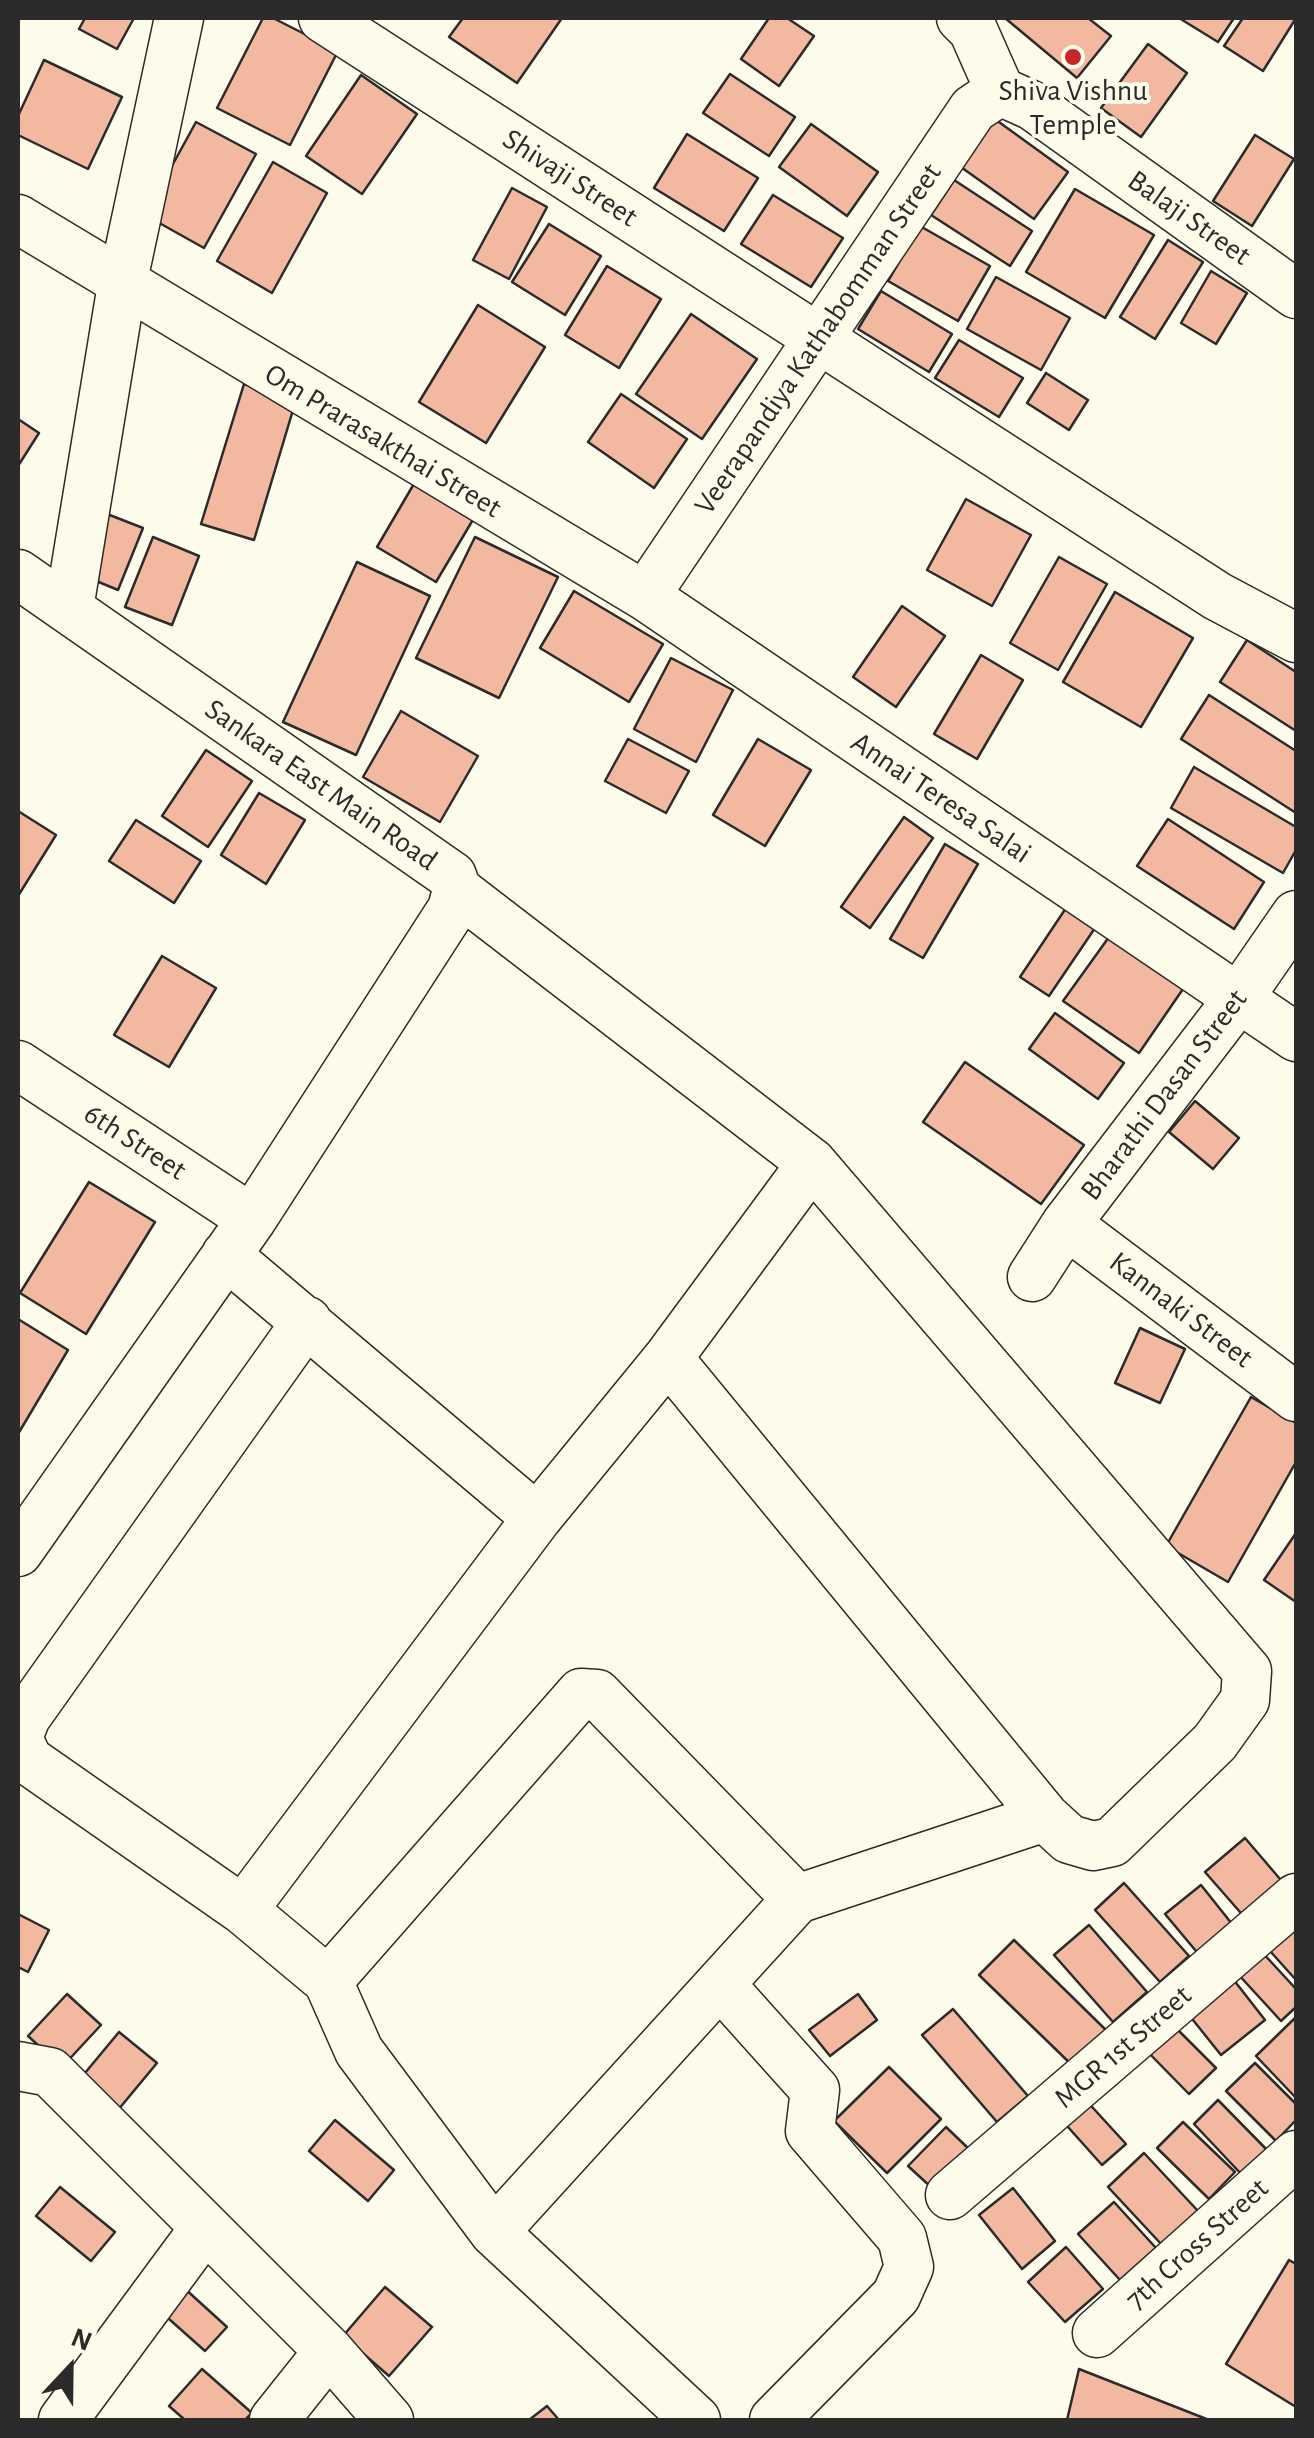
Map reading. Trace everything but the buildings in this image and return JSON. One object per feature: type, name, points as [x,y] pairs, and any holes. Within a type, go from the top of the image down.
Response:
[{"type":"street","points":[[68,608],[122,285],[180,18]]},
{"type":"street","name":"Shivaji Street","points":[[323,18],[1217,596],[1296,638]]},
{"type":"street","points":[[961,18],[974,30],[1000,91]]},
{"type":"street","name":"Veerapandiya Kathabomman Street","points":[[645,596],[973,109],[1000,91]]},
{"type":"street","name":"Balaji Street","points":[[1000,91],[1032,106],[1296,294]]},
{"type":"street","name":"Om Prarasakthai Street","points":[[18,219],[645,596]]},
{"type":"street","name":"Sankara East Main Road","points":[[18,574],[452,876],[458,890],[452,910],[239,1237],[20,1543]]},
{"type":"street","name":"Annai Teresa Salai","points":[[645,596],[1296,1037]]},
{"type":"street","points":[[458,890],[812,1164],[1248,1671],[1245,1700],[1215,1742],[1112,1842],[1092,1846],[1069,1838],[1044,1816],[668,1358]]},
{"type":"street","name":"Bharathi Dasan Street","points":[[1032,1276],[1066,1224],[1238,1000],[1296,914]]},
{"type":"street","name":"6th Street","points":[[18,1065],[239,1237],[307,1321],[537,1518]]},
{"type":"street","points":[[244,1910],[537,1518],[668,1358],[812,1164]]},
{"type":"street","name":"Kannaki Street","points":[[1066,1224],[1296,1397]]},
{"type":"street","points":[[307,1321],[26,1717],[18,1738],[28,1760],[244,1910],[328,1981],[360,2051],[494,2232],[696,2420]]},
{"type":"street","points":[[328,1981],[581,1692],[596,1694],[797,1899]]},
{"type":"street","points":[[494,2232],[797,1899],[1044,1816]]},
{"type":"street","name":"MGR 1st Street","points":[[950,2195],[1296,1898]]},
{"type":"street","points":[[720,1984],[815,2090],[810,2131],[902,2238],[909,2267],[896,2296],[774,2420]]},
{"type":"street","points":[[18,2066],[50,2072],[329,2350],[389,2420]]},
{"type":"street","name":"7th Cross Street","points":[[1097,2333],[1296,2155]]},
{"type":"street","points":[[63,2420],[204,2229]]},
{"type":"street","points":[[274,2420],[329,2350]]},
{"type":"place","name":"Shiva Vishnu Temple","points":[[1073,57]]}]
